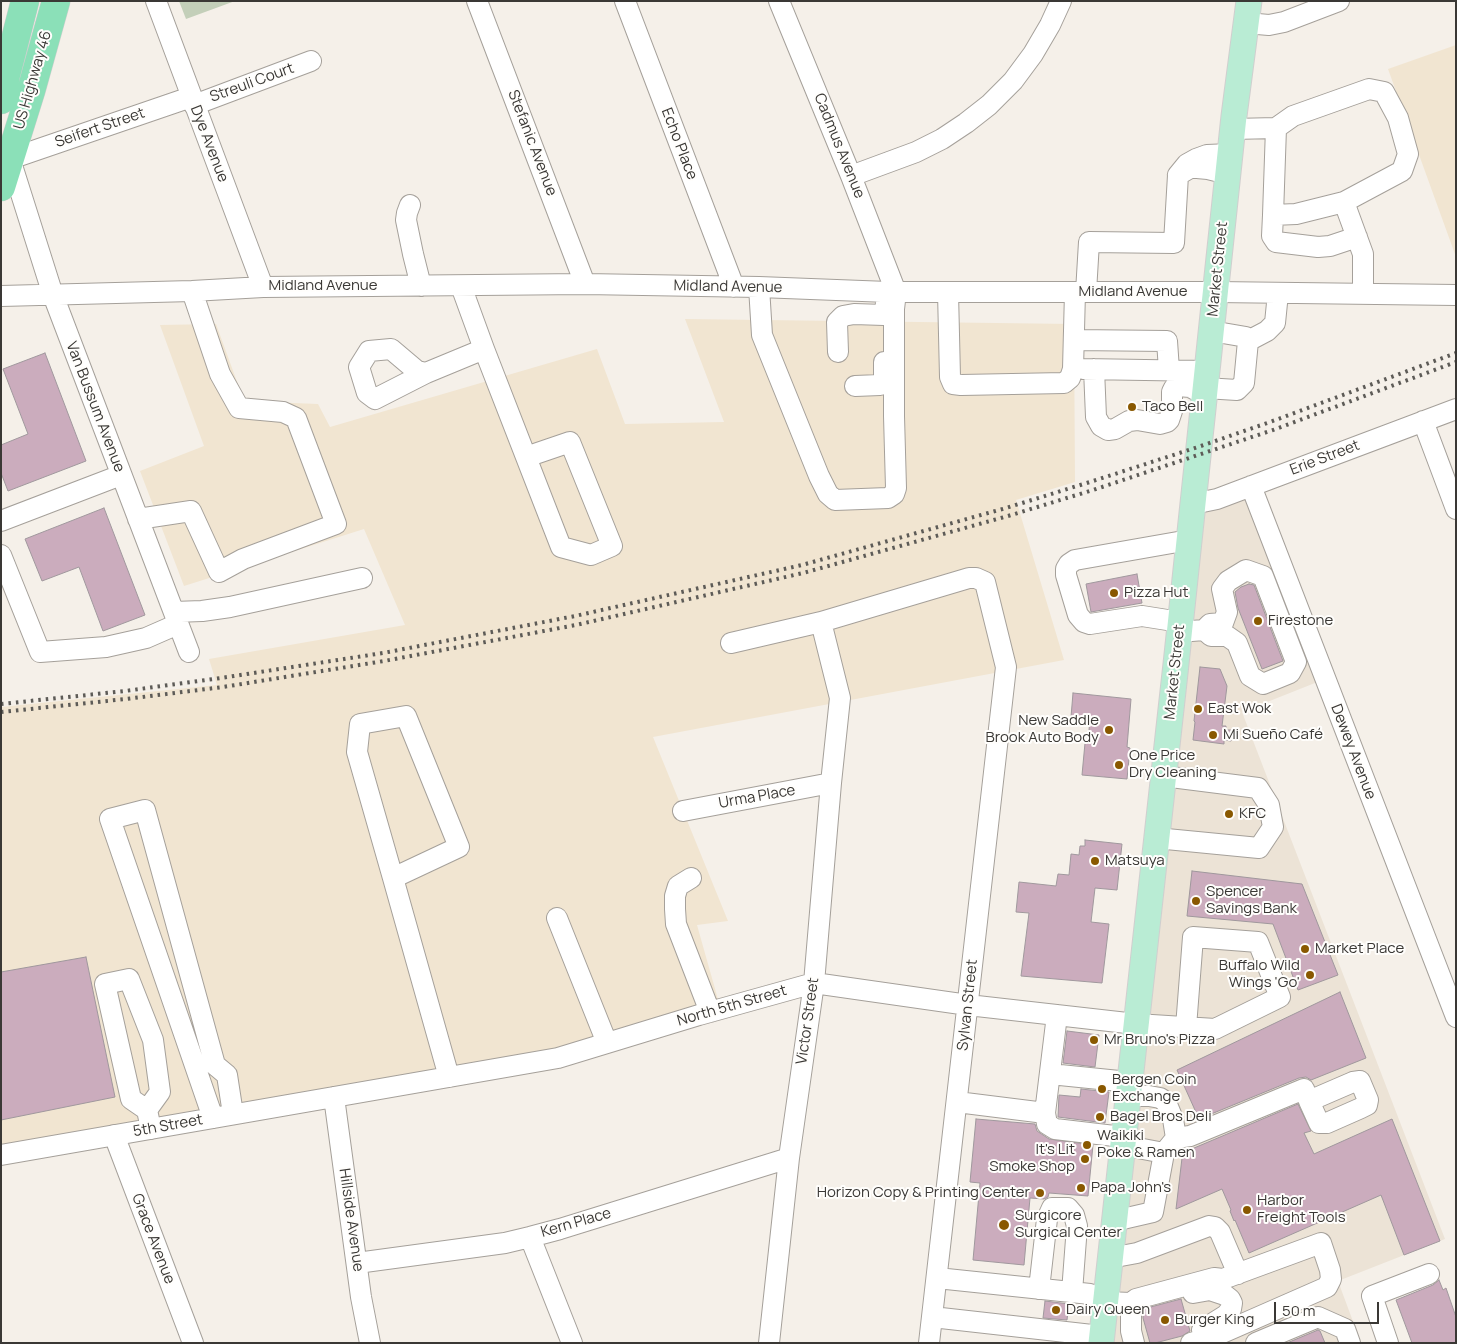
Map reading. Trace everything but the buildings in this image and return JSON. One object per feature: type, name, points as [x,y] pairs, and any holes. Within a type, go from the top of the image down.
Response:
[{"type":"highway","name":"US Highway 46","points":[[1,100],[25,1]]},
{"type":"highway","name":"US Highway 46","points":[[1,187],[31,91],[56,1]]},
{"type":"main road","name":"Market Street","points":[[1101,1339],[1229,164],[1248,12]]},
{"type":"street","name":"Dye Avenue","points":[[156,1],[263,287]]},
{"type":"street","name":"Stefanic Avenue","points":[[478,1],[585,284]]},
{"type":"street","name":"Echo Place","points":[[625,1],[734,287]]},
{"type":"street","name":"Cadmus Avenue","points":[[779,1],[852,176],[892,292]]},
{"type":"street","points":[[852,176],[916,152],[966,123],[989,105],[1013,81],[1033,54],[1061,1]]},
{"type":"street","points":[[1248,12],[1269,25],[1284,22],[1339,1]]},
{"type":"street","name":"Streuli Court","points":[[192,101],[311,61]]},
{"type":"street","points":[[1233,129],[1276,128],[1293,116],[1369,89],[1384,92],[1398,118],[1408,154],[1402,172],[1344,202],[1296,214],[1273,215]]},
{"type":"street","name":"Seifert Street","points":[[10,159],[192,101]]},
{"type":"street","points":[[1276,128],[1272,236],[1276,242],[1318,247],[1330,246],[1357,237]]},
{"type":"street","points":[[948,292],[950,377],[953,384],[1064,383],[1070,378],[1073,369],[1074,340],[1089,242],[1174,243],[1178,174],[1196,158],[1207,155],[1229,164]]},
{"type":"street","name":"Van Bussum Avenue","points":[[10,159],[53,295],[189,652]]},
{"type":"street","points":[[1344,202],[1364,254],[1363,294]]},
{"type":"street","points":[[410,205],[406,213],[406,220],[422,286]]},
{"type":"street","name":"Midland Avenue","points":[[1,296],[192,291],[263,287],[585,284],[760,287],[892,292],[1216,292],[1456,295]]},
{"type":"street","points":[[461,286],[484,349],[526,457],[561,547],[591,555],[612,546],[570,442],[526,457]]},
{"type":"street","points":[[760,287],[762,335],[819,476],[828,494],[835,500],[888,498],[894,494],[896,488],[894,310],[892,292]]},
{"type":"street","points":[[138,519],[191,511],[219,572],[243,559],[336,524],[296,418],[283,412],[239,408],[220,374],[192,291]]},
{"type":"street","points":[[855,386],[880,385],[884,382],[884,315],[892,292]]},
{"type":"street","points":[[1248,341],[1267,331],[1275,323],[1278,293]]},
{"type":"street","points":[[838,352],[837,322],[843,316],[854,314],[884,315]]},
{"type":"street","points":[[1073,369],[1162,370],[1206,385],[1237,390],[1244,383],[1248,341],[1246,336],[1211,331]]},
{"type":"street","points":[[1074,340],[1167,341],[1162,370],[1172,392],[1172,411],[1169,420],[1160,424],[1136,420],[1129,421],[1115,429],[1108,430],[1101,426],[1096,417],[1094,369]]},
{"type":"street","points":[[426,373],[484,349]]},
{"type":"street","points":[[1172,392],[1178,386],[1196,390],[1206,385]]},
{"type":"street","name":"Erie Street","points":[[1193,504],[1217,499],[1456,408]]},
{"type":"street","points":[[1423,421],[1456,509]]},
{"type":"street","points":[[1,521],[121,475]]},
{"type":"street","name":"Dewey Avenue","points":[[1251,486],[1456,1017]]},
{"type":"street","points":[[1189,540],[1075,560],[1066,569],[1066,576],[1078,615],[1084,622],[1090,624],[1142,616],[1180,627],[1204,630],[1211,636],[1227,636],[1237,643],[1250,676],[1263,684],[1290,673],[1296,662],[1263,576],[1246,570],[1228,581],[1222,589],[1227,612],[1222,623],[1210,624],[1204,630]]},
{"type":"street","points":[[1,555],[40,652],[106,647],[146,638],[176,618],[362,578]]},
{"type":"street","name":"Sylvan Street","points":[[821,622],[969,578],[976,578],[985,582],[1006,667],[929,1343]]},
{"type":"street","points":[[731,644],[821,622]]},
{"type":"street","name":"Victor Street","points":[[769,1343],[789,1158],[814,983],[840,698],[821,622]]},
{"type":"street","points":[[393,878],[459,847],[406,716],[360,724],[357,752],[449,1077]]},
{"type":"street","points":[[1156,838],[1259,848],[1273,827],[1269,805],[1258,788],[1163,776]]},
{"type":"street","name":"Urma Place","points":[[683,811],[831,783]]},
{"type":"street","points":[[213,1118],[206,1068],[179,935],[145,810],[110,819],[153,943],[206,1068],[227,1075],[233,1114]]},
{"type":"street","points":[[691,878],[678,886],[674,909],[676,924],[710,1012]]},
{"type":"street","points":[[557,918],[607,1044]]},
{"type":"street","points":[[153,943],[179,935]]},
{"type":"street","name":"North 5th Street","points":[[334,1097],[558,1058],[814,983],[968,1005],[1136,1024],[1214,1029],[1280,998],[1258,942],[1193,938],[1186,1027]]},
{"type":"street","points":[[129,979],[153,1040],[160,1092],[149,1119],[131,1099],[105,984],[129,979]]},
{"type":"street","points":[[1058,1015],[1046,1113],[1048,1124],[1055,1129],[1123,1141],[1170,1145],[1304,1089],[1310,1101]]},
{"type":"street","points":[[1050,1074],[1128,1089],[1160,1098],[1166,1102],[1173,1119],[1170,1145],[1153,1212],[1114,1221]]},
{"type":"street","name":"5th Street","points":[[1,1155],[114,1135],[149,1119],[213,1118],[334,1097]]},
{"type":"street","name":"Hillside Avenue","points":[[334,1097],[361,1298],[370,1343]]},
{"type":"street","points":[[957,1102],[1046,1113]]},
{"type":"street","name":"Grace Avenue","points":[[114,1135],[193,1343]]},
{"type":"street","name":"Kern Place","points":[[357,1263],[505,1243],[530,1237],[789,1158]]},
{"type":"street","points":[[1040,1289],[1047,1219],[1052,1208],[1068,1208],[1074,1215],[1077,1226],[1072,1292]]},
{"type":"street","points":[[1110,1258],[1137,1253],[1209,1226],[1215,1227],[1220,1232],[1231,1288],[1237,1299],[1238,1313],[1234,1327]]},
{"type":"street","points":[[530,1237],[572,1343]]},
{"type":"street","points":[[1134,1343],[1131,1331],[1131,1306],[1136,1299],[1214,1278],[1230,1277],[1321,1242],[1330,1270],[1331,1279],[1327,1287],[1213,1337],[1189,1343]]},
{"type":"street","points":[[1388,1343],[1372,1296],[1429,1274]]},
{"type":"street","points":[[937,1278],[1090,1294],[1105,1302],[1131,1306],[1210,1290],[1225,1295],[1230,1299],[1232,1303],[1231,1309],[1226,1316],[1193,1336],[1189,1343]]},
{"type":"street","points":[[932,1317],[1101,1339]]},
{"type":"street","points":[[1256,1343],[1318,1317],[1345,1329],[1350,1343]]},
{"type":"shaded area","points":[[1456,45],[1456,257],[1388,69]]},
{"type":"shaded area","points":[[685,319],[1074,324],[1075,482],[1016,500],[1064,660],[653,737],[728,921],[697,925],[721,1010],[530,1069],[1,1160],[1,707],[217,685],[209,659],[405,625],[364,529],[184,586],[140,471],[204,446],[160,325],[216,324],[244,401],[318,404],[330,427],[597,349],[625,424],[724,422]]},
{"type":"shaded area","points":[[1249,490],[1320,681],[1242,712],[1445,1239],[1338,1281],[1361,1343],[1107,1343],[1198,507]]},
{"type":"green space","points":[[179,1],[235,1],[186,19]]},
{"type":"railway","points":[[1,704],[125,691],[383,653],[575,616],[802,565],[1006,508],[1198,447],[1456,353]]},
{"type":"railway","points":[[1,712],[223,687],[384,661],[576,625],[803,573],[1008,516],[1093,490],[1273,430],[1456,362]]},
{"type":"place","name":"Taco Bell","points":[[1132,407]]},
{"type":"place","name":"Pizza Hut","points":[[1114,593]]},
{"type":"place","name":"Firestone","points":[[1258,621]]},
{"type":"place","name":"East Wok","points":[[1198,709]]},
{"type":"place","name":"New Saddle Brook Auto Body","points":[[1109,730]]},
{"type":"place","name":"Mi Sueño Café","points":[[1213,735]]},
{"type":"place","name":"One Price Dry Cleaning","points":[[1119,765]]},
{"type":"place","name":"KFC","points":[[1229,814]]},
{"type":"place","name":"Matsuya","points":[[1095,861]]},
{"type":"place","name":"Spencer Savings Bank","points":[[1196,901]]},
{"type":"place","name":"Market Place","points":[[1305,949]]},
{"type":"place","name":"Buffalo Wild Wings 'Go'","points":[[1310,975]]},
{"type":"place","name":"Mr Bruno's Pizza","points":[[1094,1040]]},
{"type":"place","name":"Bergen Coin Exchange","points":[[1102,1089]]},
{"type":"place","name":"Bagel Bros Deli","points":[[1100,1117]]},
{"type":"place","name":"Waikiki Poke & Ramen","points":[[1087,1145]]},
{"type":"place","name":"It's Lit Smoke Shop","points":[[1085,1159]]},
{"type":"place","name":"Papa John's","points":[[1081,1188]]},
{"type":"place","name":"Horizon Copy & Printing Center","points":[[1040,1193]]},
{"type":"place","name":"Harbor Freight Tools","points":[[1247,1210]]},
{"type":"place","name":"Surgicore Surgical Center","points":[[1004,1225]]},
{"type":"place","name":"Dairy Queen","points":[[1056,1310]]},
{"type":"place","name":"Burger King","points":[[1165,1320]]}]
